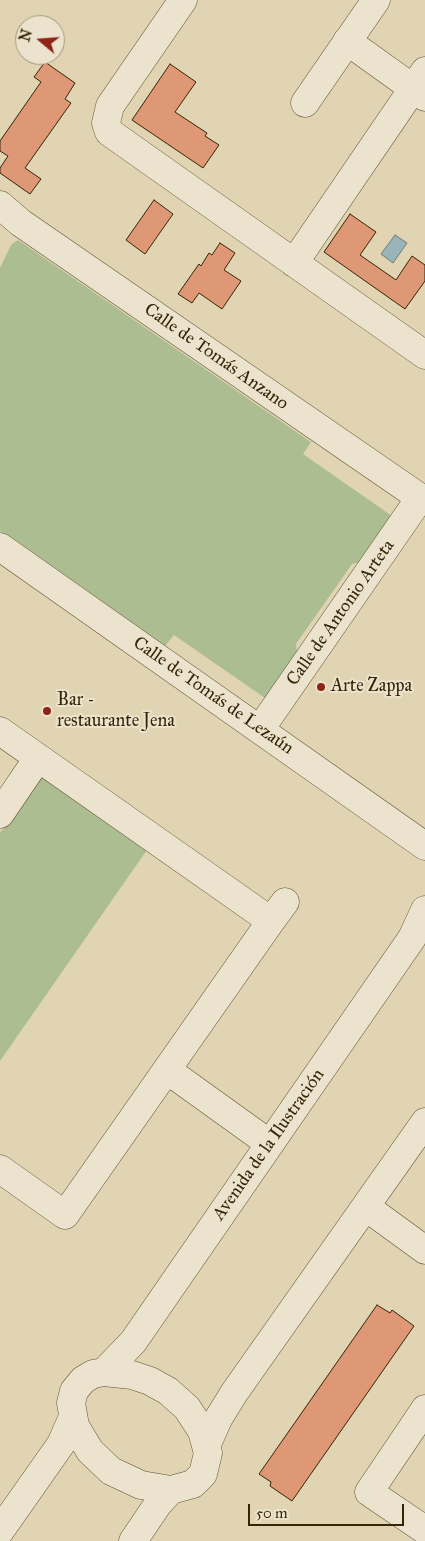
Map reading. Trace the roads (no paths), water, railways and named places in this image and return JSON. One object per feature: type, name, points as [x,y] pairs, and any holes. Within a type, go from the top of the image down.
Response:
[{"type":"street","points":[[184,0],[110,106],[106,123],[109,132],[425,355]]},
{"type":"street","points":[[305,103],[376,0]]},
{"type":"street","points":[[294,263],[421,85],[347,41]]},
{"type":"street","name":"Calle de Tomás Anzano","points":[[2,215],[423,500]]},
{"type":"street","name":"Calle de Antonio Arteta","points":[[261,728],[423,500]]},
{"type":"street","name":"Calle de Tomás de Lezaún","points":[[0,547],[261,728],[425,846]]},
{"type":"street","points":[[0,731],[38,758],[278,911],[65,1214],[0,1170]]},
{"type":"street","points":[[0,814],[38,758]]},
{"type":"street","name":"Avenida de la Ilustración","points":[[104,1372],[133,1342],[412,938],[425,910]]},
{"type":"street","points":[[167,1070],[270,1144]]},
{"type":"street","points":[[207,1444],[218,1420],[234,1393],[425,1122]]},
{"type":"street","points":[[366,1207],[425,1250]]},
{"type":"street","points":[[104,1372],[142,1378],[168,1391],[192,1414],[207,1444],[208,1460],[203,1474],[193,1484],[171,1490],[141,1486],[111,1471],[84,1443],[72,1419],[71,1403],[78,1386],[88,1377],[104,1372]]},
{"type":"street","points":[[425,1409],[369,1492],[425,1530]]},
{"type":"street","points":[[0,1531],[61,1444],[72,1419]]},
{"type":"street","points":[[132,1541],[158,1504],[171,1490]]},
{"type":"water","points":[[395,235],[407,243],[393,263],[381,254]]},
{"type":"place","name":"Arte Zappa","points":[[321,687]]},
{"type":"place","name":"Bar - restaurante Jena","points":[[47,711]]}]
